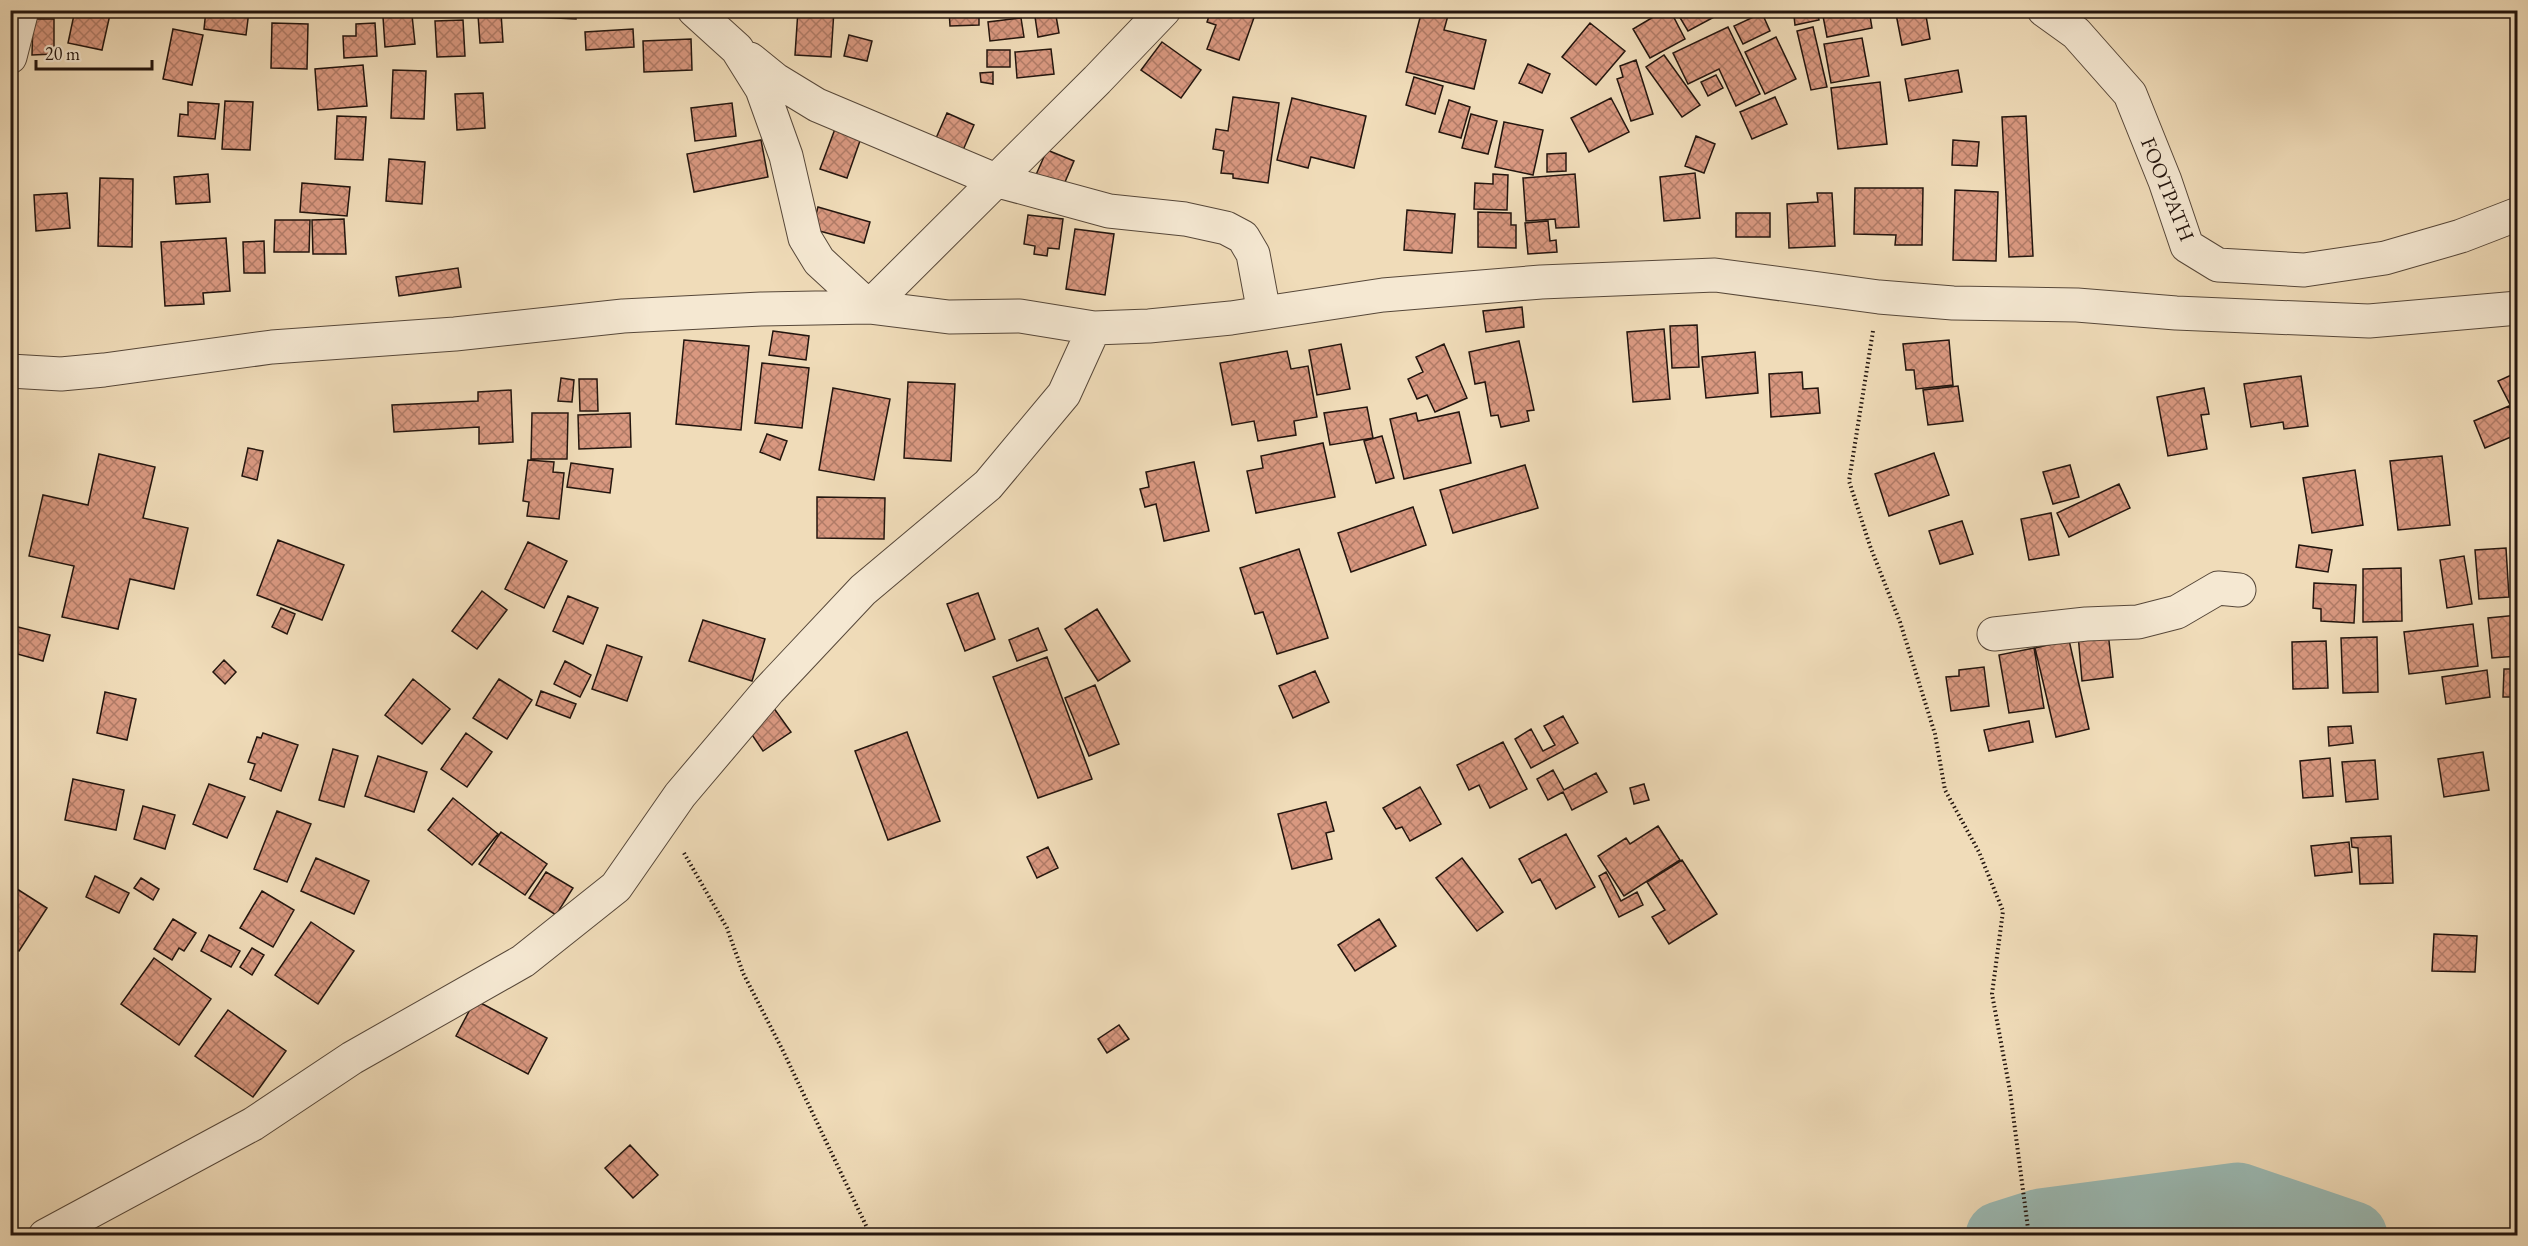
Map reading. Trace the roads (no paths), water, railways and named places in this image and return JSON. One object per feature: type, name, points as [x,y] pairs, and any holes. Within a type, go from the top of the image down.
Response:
[{"type":"street","points":[[10,57],[22,10]]},
{"type":"street","points":[[694,10],[776,80],[817,105],[994,180],[1109,211],[1185,219],[1226,228],[1243,237],[1253,254],[1264,313]]},
{"type":"street","points":[[869,307],[1164,10]]},
{"type":"street","name":"FOOTPATH","points":[[2044,10],[2076,33],[2130,94],[2165,181],[2187,246],[2218,265],[2304,270],[2385,258],[2461,236],[2517,214]]},
{"type":"street","points":[[737,49],[762,89],[786,156],[806,238],[819,261],[869,307]]},
{"type":"street","points":[[10,371],[61,374],[272,347],[455,334],[623,316],[761,309],[869,307],[949,317],[1020,316],[1094,328],[1186,324],[1383,295],[1540,282],[1715,275],[1879,297],[1953,303],[2077,305],[2176,313],[2369,321],[2517,308]]},
{"type":"street","points":[[45,1236],[253,1124],[352,1058],[523,961],[616,886],[680,795],[768,690],[863,590],[988,485],[1064,394],[1094,328]]},
{"type":"street","points":[[1994,634],[2086,624],[2138,622],[2177,612],[2218,588],[2239,590]]},
{"type":"waterway","points":[[2000,1236],[2041,1223],[2238,1197],[2353,1236]]}]
